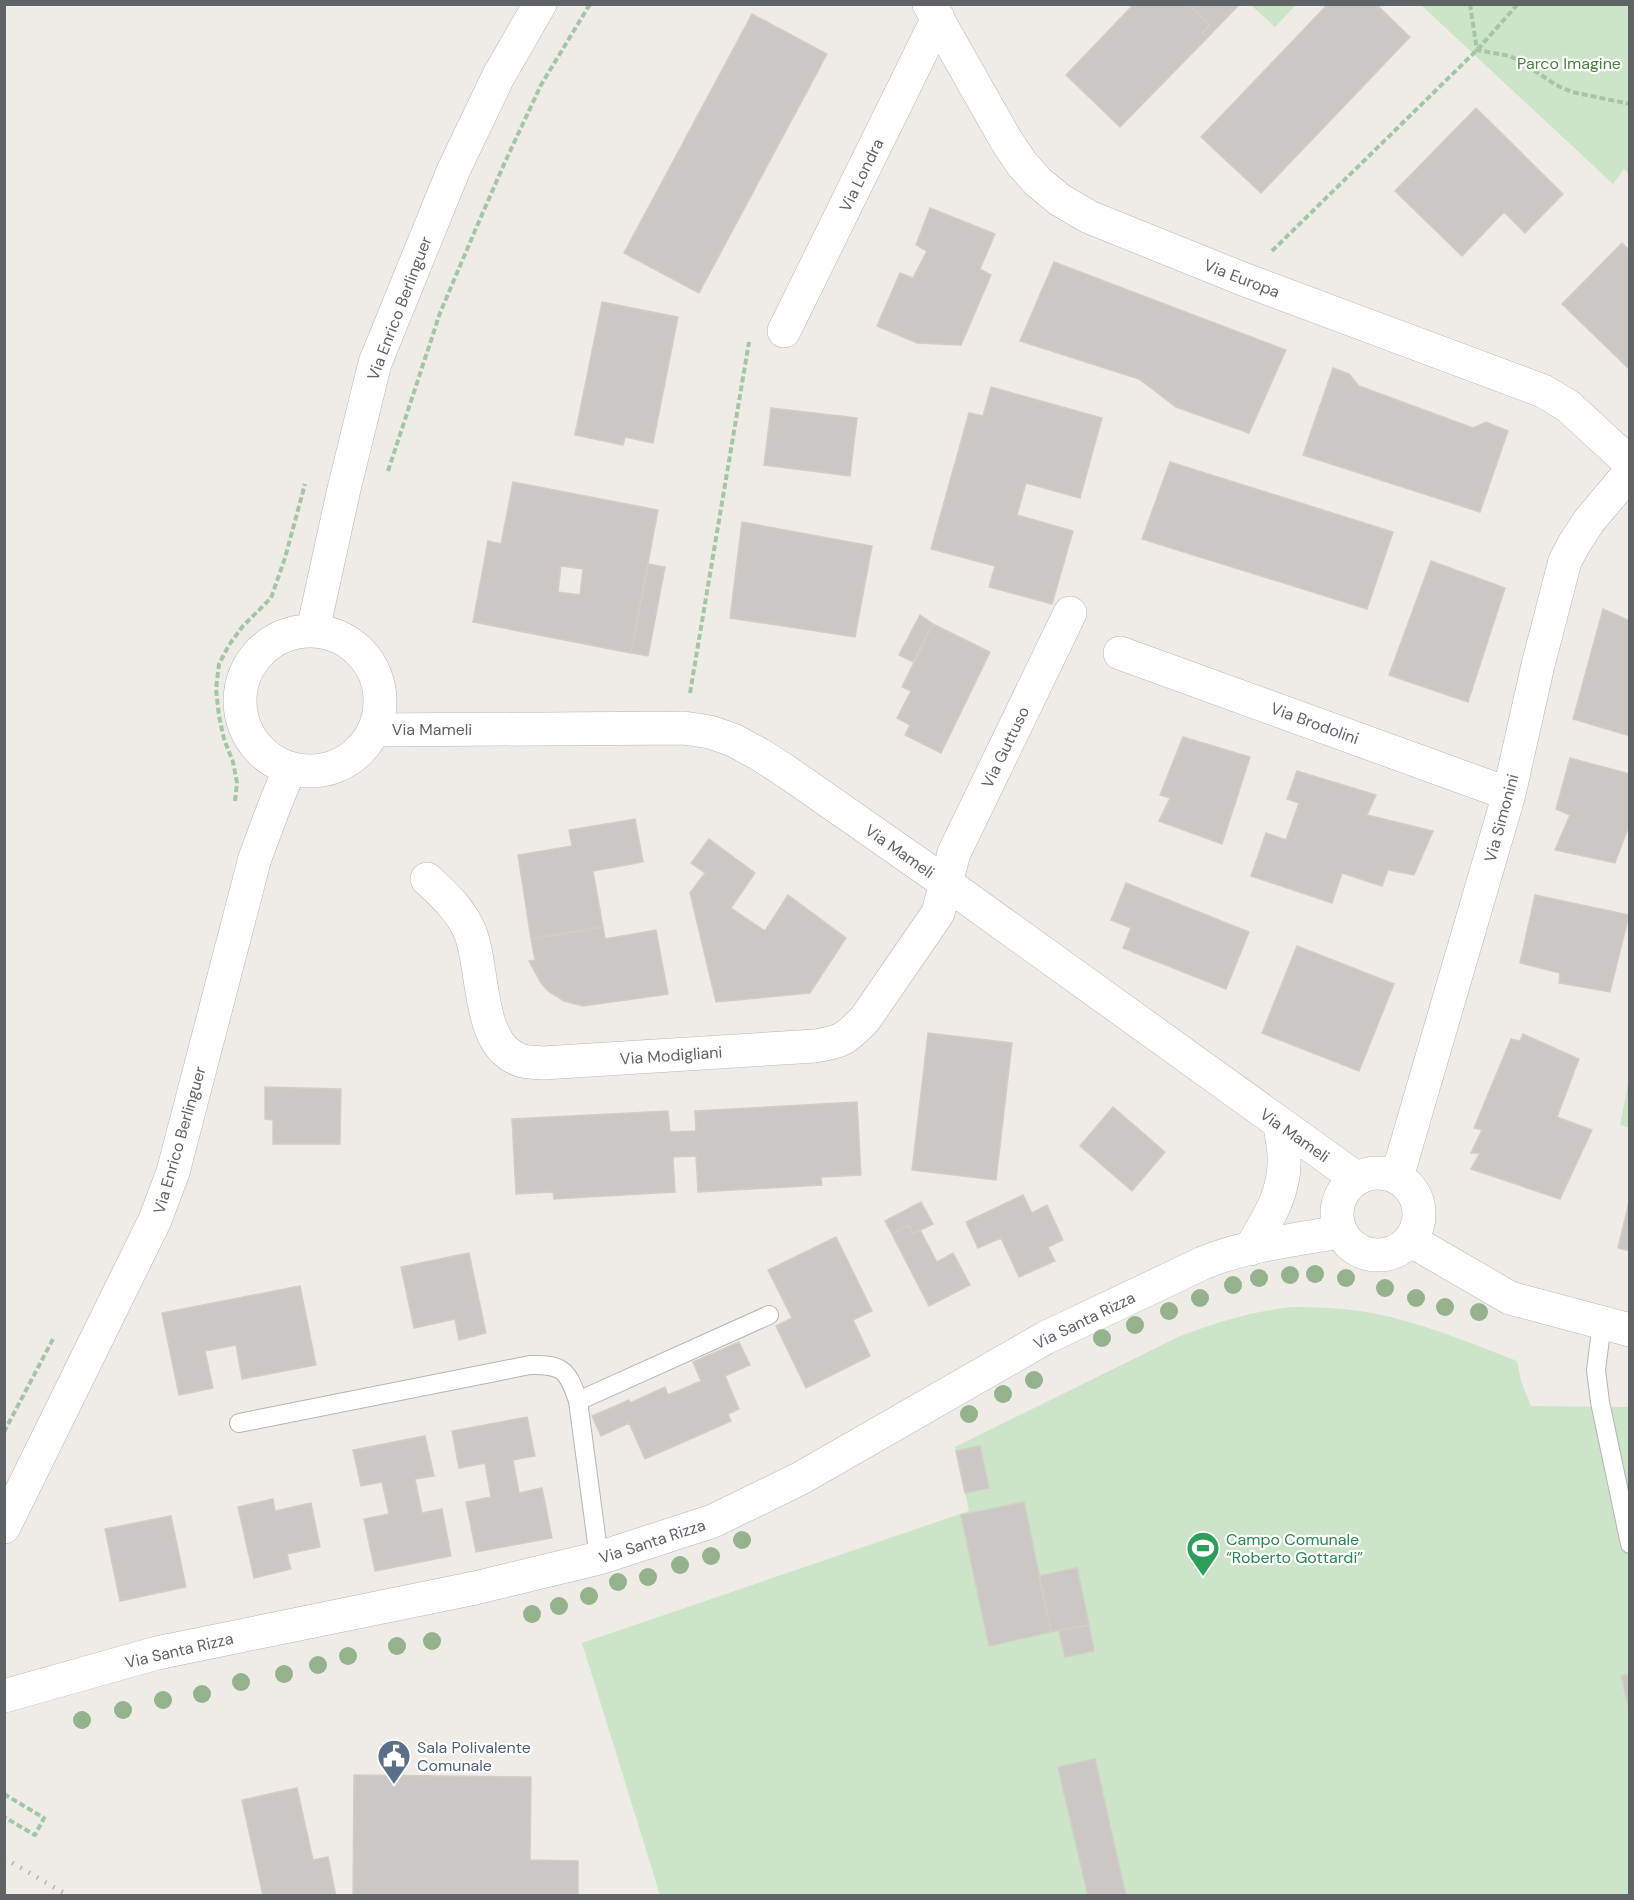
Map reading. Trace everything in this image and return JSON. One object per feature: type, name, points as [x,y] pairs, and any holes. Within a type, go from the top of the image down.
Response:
[{"type":"street","name":"Via Enrico Berlinguer","points":[[313,630],[375,363],[454,169],[498,77],[540,4]]},
{"type":"street","name":"Via Europa","points":[[934,11],[1006,140],[1022,164],[1038,182],[1060,200],[1089,217],[1243,279],[1543,391],[1568,406],[1629,463]]},
{"type":"street","name":"Via Londra","points":[[783,332],[934,11]]},
{"type":"street","name":"Via Simonini","points":[[1397,1177],[1509,794],[1538,665],[1566,561],[1589,521],[1629,472]]},
{"type":"street","name":"Via Guttuso","points":[[946,883],[954,853],[1070,613]]},
{"type":"street","points":[[313,630],[335,635],[355,647],[370,664],[379,685],[380,707],[374,730],[364,747],[349,760],[330,768],[310,771],[290,768],[270,758],[254,743],[243,723],[240,700],[243,679],[254,658],[270,643],[290,633],[313,630]]},
{"type":"street","name":"Via Brodolini","points":[[1120,653],[1509,794]]},
{"type":"street","name":"Via Mameli","points":[[374,730],[684,728],[710,732],[733,740],[759,754],[946,883],[1356,1178]]},
{"type":"street","name":"Via Enrico Berlinguer","points":[[4,1527],[155,1220],[173,1172],[255,858],[290,768]]},
{"type":"street","name":"Via Modigliani","points":[[427,879],[461,914],[470,933],[475,947],[487,1018],[494,1037],[506,1052],[520,1061],[543,1063],[837,1043],[865,1019],[938,913],[946,883]]},
{"type":"street","points":[[1250,1249],[1271,1215],[1282,1185],[1284,1159],[1280,1124]]},
{"type":"street","points":[[1384,1172],[1397,1177],[1407,1184],[1418,1205],[1419,1218],[1416,1230],[1410,1240],[1400,1249],[1386,1255],[1372,1255],[1359,1251],[1348,1243],[1340,1232],[1336,1220],[1336,1207],[1340,1196],[1347,1185],[1356,1178],[1370,1173],[1384,1172]]},
{"type":"street","name":"Via Santa Rizza","points":[[4,1696],[157,1653],[485,1586],[599,1558],[713,1521],[756,1501],[1045,1338],[1203,1263],[1220,1256],[1250,1249],[1340,1232]]},
{"type":"street","points":[[1410,1240],[1510,1298],[1616,1327]]},
{"type":"lane","points":[[578,1401],[769,1315]]},
{"type":"lane","points":[[1616,1327],[1596,1370],[1600,1402],[1629,1544]]},
{"type":"lane","points":[[239,1423],[530,1365],[551,1365],[563,1371],[573,1385],[578,1401],[599,1558]]},
{"type":"path","points":[[387,477],[440,313],[465,253],[541,86],[590,4]]},
{"type":"path","points":[[1470,4],[1477,50]]},
{"type":"path","points":[[1243,279],[1477,50],[1518,4]]},
{"type":"path","points":[[1477,50],[1510,56],[1556,86],[1572,92],[1629,104]]},
{"type":"path","points":[[684,728],[751,326],[783,332]]},
{"type":"path","points":[[235,801],[237,783],[219,716],[216,688],[219,664],[236,635],[270,598],[285,558],[307,479],[344,489]]},
{"type":"path","points":[[4,1432],[56,1334]]},
{"type":"path","points":[[4,1794],[44,1818],[35,1835],[4,1817]]},
{"type":"green space","points":[[1251,5],[1296,5],[1275,27]]},
{"type":"green space","name":"Parco Imagine","points":[[1421,5],[1629,5],[1629,174],[1624,169],[1613,184]]},
{"type":"green space","points":[[1629,1079],[1629,1128],[1620,1125]]},
{"type":"green space","name":"Campo Comunale “Roberto Gottardi”","points":[[1291,1307],[1341,1309],[1391,1317],[1517,1361],[1521,1381],[1531,1406],[1629,1407],[1629,1895],[660,1895],[582,1643],[969,1511],[955,1447],[1178,1337],[1234,1318]]},
{"type":"building","points":[[1134,4],[1189,4],[1210,25],[1202,33],[1208,37],[1120,127],[1066,75]]},
{"type":"building","points":[[1189,4],[1240,4],[1208,37],[1202,33],[1210,25]]},
{"type":"building","points":[[1328,4],[1376,4],[1410,37],[1261,193],[1201,137]]},
{"type":"building","points":[[752,14],[827,54],[699,293],[624,253]]},
{"type":"building","points":[[1476,108],[1563,194],[1525,233],[1504,212],[1462,256],[1395,191]]},
{"type":"building","points":[[930,208],[995,234],[980,269],[991,275],[961,345],[917,343],[877,326],[900,273],[913,278],[927,251],[916,245]]},
{"type":"building","points":[[1622,243],[1630,251],[1630,370],[1562,304]]},
{"type":"building","points":[[1054,262],[1286,350],[1249,433],[1176,407],[1139,379],[1020,341]]},
{"type":"building","points":[[602,302],[678,317],[653,443],[625,437],[623,445],[575,435]]},
{"type":"building","points":[[1333,368],[1349,374],[1359,386],[1473,428],[1486,422],[1508,431],[1480,512],[1303,455]]},
{"type":"building","points":[[991,387],[1102,418],[1080,498],[1026,483],[1017,515],[1073,531],[1052,604],[989,587],[995,566],[931,549],[969,413],[983,416]]},
{"type":"building","points":[[771,408],[857,418],[850,476],[764,465]]},
{"type":"building","points":[[1170,462],[1393,532],[1367,609],[1142,539]]},
{"type":"building","points":[[513,482],[658,510],[631,653],[473,622],[488,541],[501,544]],"holes":[[[561,566],[583,569],[580,595],[558,592]]]},
{"type":"building","points":[[742,522],[872,546],[855,637],[730,618]]},
{"type":"building","points":[[1431,561],[1505,588],[1468,702],[1389,675]]},
{"type":"building","points":[[648,564],[665,567],[648,656],[631,653]]},
{"type":"building","points":[[1603,609],[1630,621],[1630,736],[1573,719]]},
{"type":"building","points":[[920,615],[933,624],[913,662],[899,655]]},
{"type":"building","points":[[933,624],[990,652],[941,753],[905,735],[910,725],[897,718],[911,691],[902,687]]},
{"type":"building","points":[[1183,737],[1250,757],[1222,844],[1159,821],[1170,798],[1160,795]]},
{"type":"building","points":[[1570,758],[1630,774],[1630,823],[1615,863],[1555,850],[1570,815],[1556,809]]},
{"type":"building","points":[[1297,771],[1376,795],[1367,815],[1433,831],[1414,875],[1388,870],[1382,886],[1342,873],[1332,903],[1251,876],[1266,833],[1286,840],[1299,803],[1287,799]]},
{"type":"building","points":[[635,819],[643,862],[593,871],[603,927],[531,939],[518,855],[572,846],[569,830]]},
{"type":"building","points":[[709,839],[755,873],[731,908],[765,931],[788,895],[846,938],[810,993],[716,1002],[690,893],[705,873],[691,863]]},
{"type":"building","points":[[1126,883],[1249,932],[1226,989],[1123,948],[1131,928],[1111,920]]},
{"type":"building","points":[[1535,895],[1629,915],[1610,992],[1559,983],[1560,973],[1520,963]]},
{"type":"building","points":[[603,927],[605,939],[656,930],[668,994],[583,1006],[564,1001],[548,991],[529,961],[535,960],[531,939]]},
{"type":"building","points":[[1297,946],[1394,984],[1359,1071],[1262,1033]]},
{"type":"building","points":[[928,1033],[1012,1043],[996,1180],[912,1170]]},
{"type":"building","points":[[1523,1034],[1579,1059],[1557,1117],[1592,1130],[1560,1199],[1471,1169],[1480,1153],[1471,1153],[1482,1130],[1474,1128],[1511,1039],[1520,1041]]},
{"type":"building","points":[[265,1087],[341,1089],[340,1144],[273,1144],[273,1120],[265,1119]]},
{"type":"building","points":[[857,1102],[861,1175],[821,1177],[822,1185],[698,1192],[696,1156],[673,1157],[675,1192],[554,1199],[553,1192],[516,1194],[512,1119],[668,1111],[670,1132],[696,1131],[695,1111]]},
{"type":"building","points":[[1113,1107],[1165,1152],[1132,1191],[1080,1146]]},
{"type":"building","points":[[1023,1195],[1032,1213],[1047,1205],[1063,1240],[1048,1247],[1055,1261],[1019,1277],[1001,1238],[978,1248],[966,1222]]},
{"type":"building","points":[[1630,1198],[1630,1251],[1618,1248]]},
{"type":"building","points":[[921,1202],[933,1224],[913,1234],[909,1225],[892,1234],[885,1221]]},
{"type":"building","points":[[909,1225],[913,1234],[920,1230],[937,1262],[953,1253],[970,1285],[929,1306],[892,1234]]},
{"type":"building","points":[[836,1237],[872,1311],[853,1320],[870,1356],[806,1388],[776,1326],[792,1318],[768,1270]]},
{"type":"building","points":[[469,1253],[486,1333],[459,1340],[455,1319],[414,1328],[401,1267]]},
{"type":"building","points":[[300,1286],[316,1365],[242,1379],[236,1345],[205,1351],[213,1388],[179,1395],[162,1313]]},
{"type":"building","points":[[739,1342],[750,1365],[725,1376],[739,1409],[728,1414],[731,1421],[645,1459],[629,1423],[601,1436],[592,1416],[629,1400],[630,1403],[665,1387],[668,1395],[701,1381],[693,1362]]},
{"type":"building","points":[[527,1417],[535,1456],[513,1460],[519,1493],[542,1488],[552,1538],[476,1552],[466,1502],[491,1497],[485,1463],[459,1468],[452,1431]]},
{"type":"building","points":[[425,1436],[434,1476],[415,1479],[422,1513],[442,1509],[451,1556],[375,1571],[364,1519],[389,1514],[382,1482],[361,1486],[353,1450]]},
{"type":"building","points":[[980,1446],[989,1488],[965,1493],[956,1451]]},
{"type":"building","points":[[273,1499],[275,1511],[311,1503],[320,1547],[287,1554],[291,1569],[254,1578],[238,1507]]},
{"type":"building","points":[[1024,1502],[1051,1632],[989,1646],[961,1515]]},
{"type":"building","points":[[171,1516],[186,1587],[120,1601],[105,1529]]},
{"type":"building","points":[[1077,1568],[1089,1625],[1051,1632],[1039,1576]]},
{"type":"building","points":[[1089,1625],[1094,1651],[1065,1657],[1059,1631]]},
{"type":"building","points":[[1630,1674],[1630,1712],[1621,1676]]},
{"type":"building","points":[[1095,1759],[1126,1896],[1088,1896],[1058,1767]]},
{"type":"building","points":[[354,1775],[531,1777],[530,1860],[578,1861],[578,1896],[353,1896]]},
{"type":"building","points":[[297,1788],[313,1860],[328,1857],[336,1896],[263,1896],[242,1800]]},
{"type":"railway","points":[[4,1858],[69,1896]]},
{"type":"place","name":"Campo Comunale “Roberto Gottardi”","points":[[1203,1577]]},
{"type":"place","name":"Sala Polivalente Comunale","points":[[394,1785]]}]
